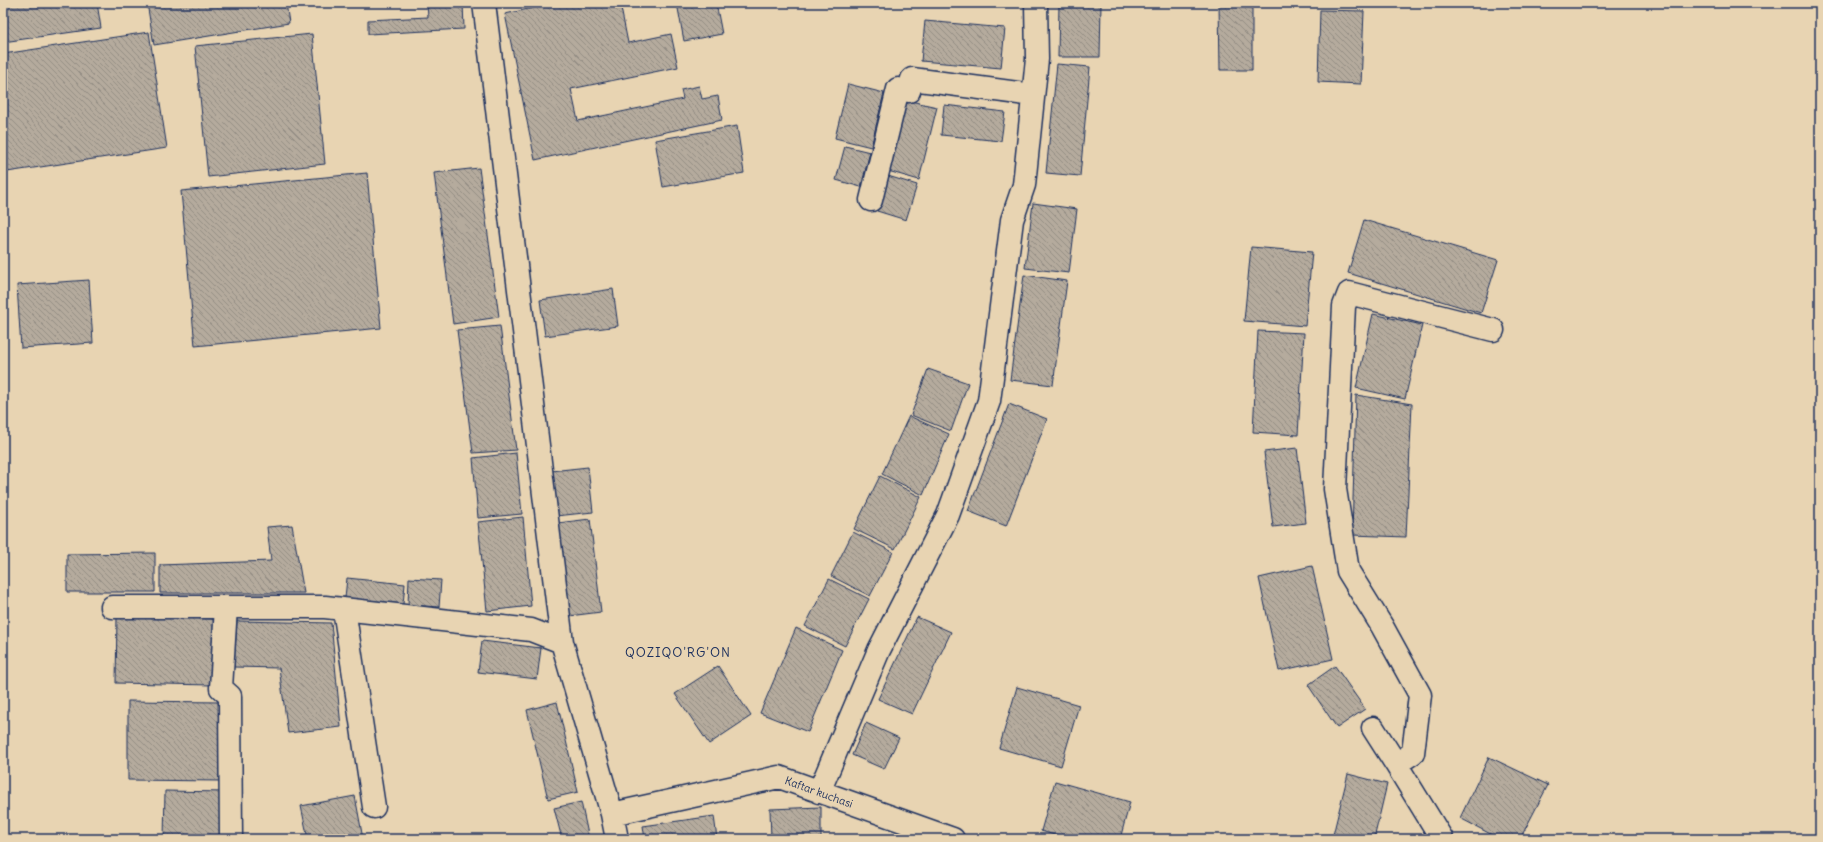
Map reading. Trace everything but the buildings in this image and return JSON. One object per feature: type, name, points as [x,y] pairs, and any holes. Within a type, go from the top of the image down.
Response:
[{"type":"street","points":[[484,3],[562,642],[612,814],[617,839]]},
{"type":"street","points":[[819,792],[879,650],[948,515],[989,401],[1012,220],[1024,185],[1037,59],[1036,3]]},
{"type":"street","points":[[871,200],[898,89],[909,90],[912,79],[1033,95]]},
{"type":"street","points":[[1396,764],[1413,753],[1420,695],[1382,626],[1348,571],[1335,489],[1344,306],[1349,293],[1493,330]]},
{"type":"street","points":[[112,607],[325,607],[531,630],[562,642]]},
{"type":"street","points":[[226,607],[221,688],[230,696],[231,839]]},
{"type":"street","points":[[344,609],[374,807]]},
{"type":"street","points":[[1373,728],[1442,839]]},
{"type":"street","name":"Kaftar kuchasi","points":[[612,814],[779,778],[953,839]]},
{"type":"district","name":"QOZIQO'RG'ON","points":[[678,652]]}]
